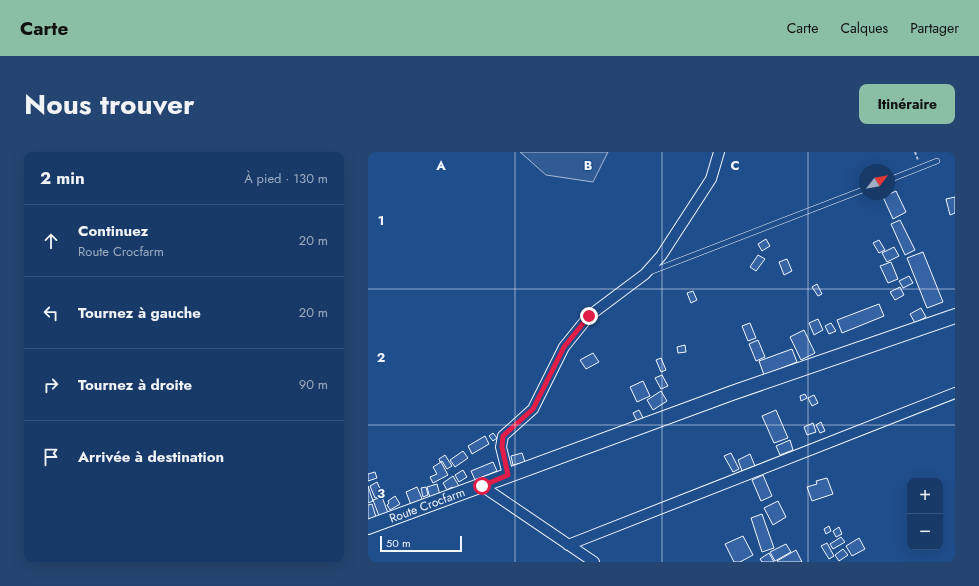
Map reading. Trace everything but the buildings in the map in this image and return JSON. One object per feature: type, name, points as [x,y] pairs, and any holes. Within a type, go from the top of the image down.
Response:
[{"type":"street","points":[[508,475],[502,447],[503,436],[533,409],[564,347],[589,316],[645,274],[661,256],[711,179],[719,152]]},
{"type":"street","name":"Route Crocfarm","points":[[368,527],[732,393],[955,316]]},
{"type":"street","points":[[568,545],[955,394]]},
{"type":"street","points":[[482,486],[594,562]]},
{"type":"lane","points":[[895,178],[937,161]]},
{"type":"lane","points":[[645,274],[859,191]]},
{"type":"shaded area","points":[[520,152],[608,152],[593,182],[546,175]]},
{"type":"route","points":[[482,486],[508,475],[502,447],[503,436],[533,409],[564,347],[589,316]]}]
